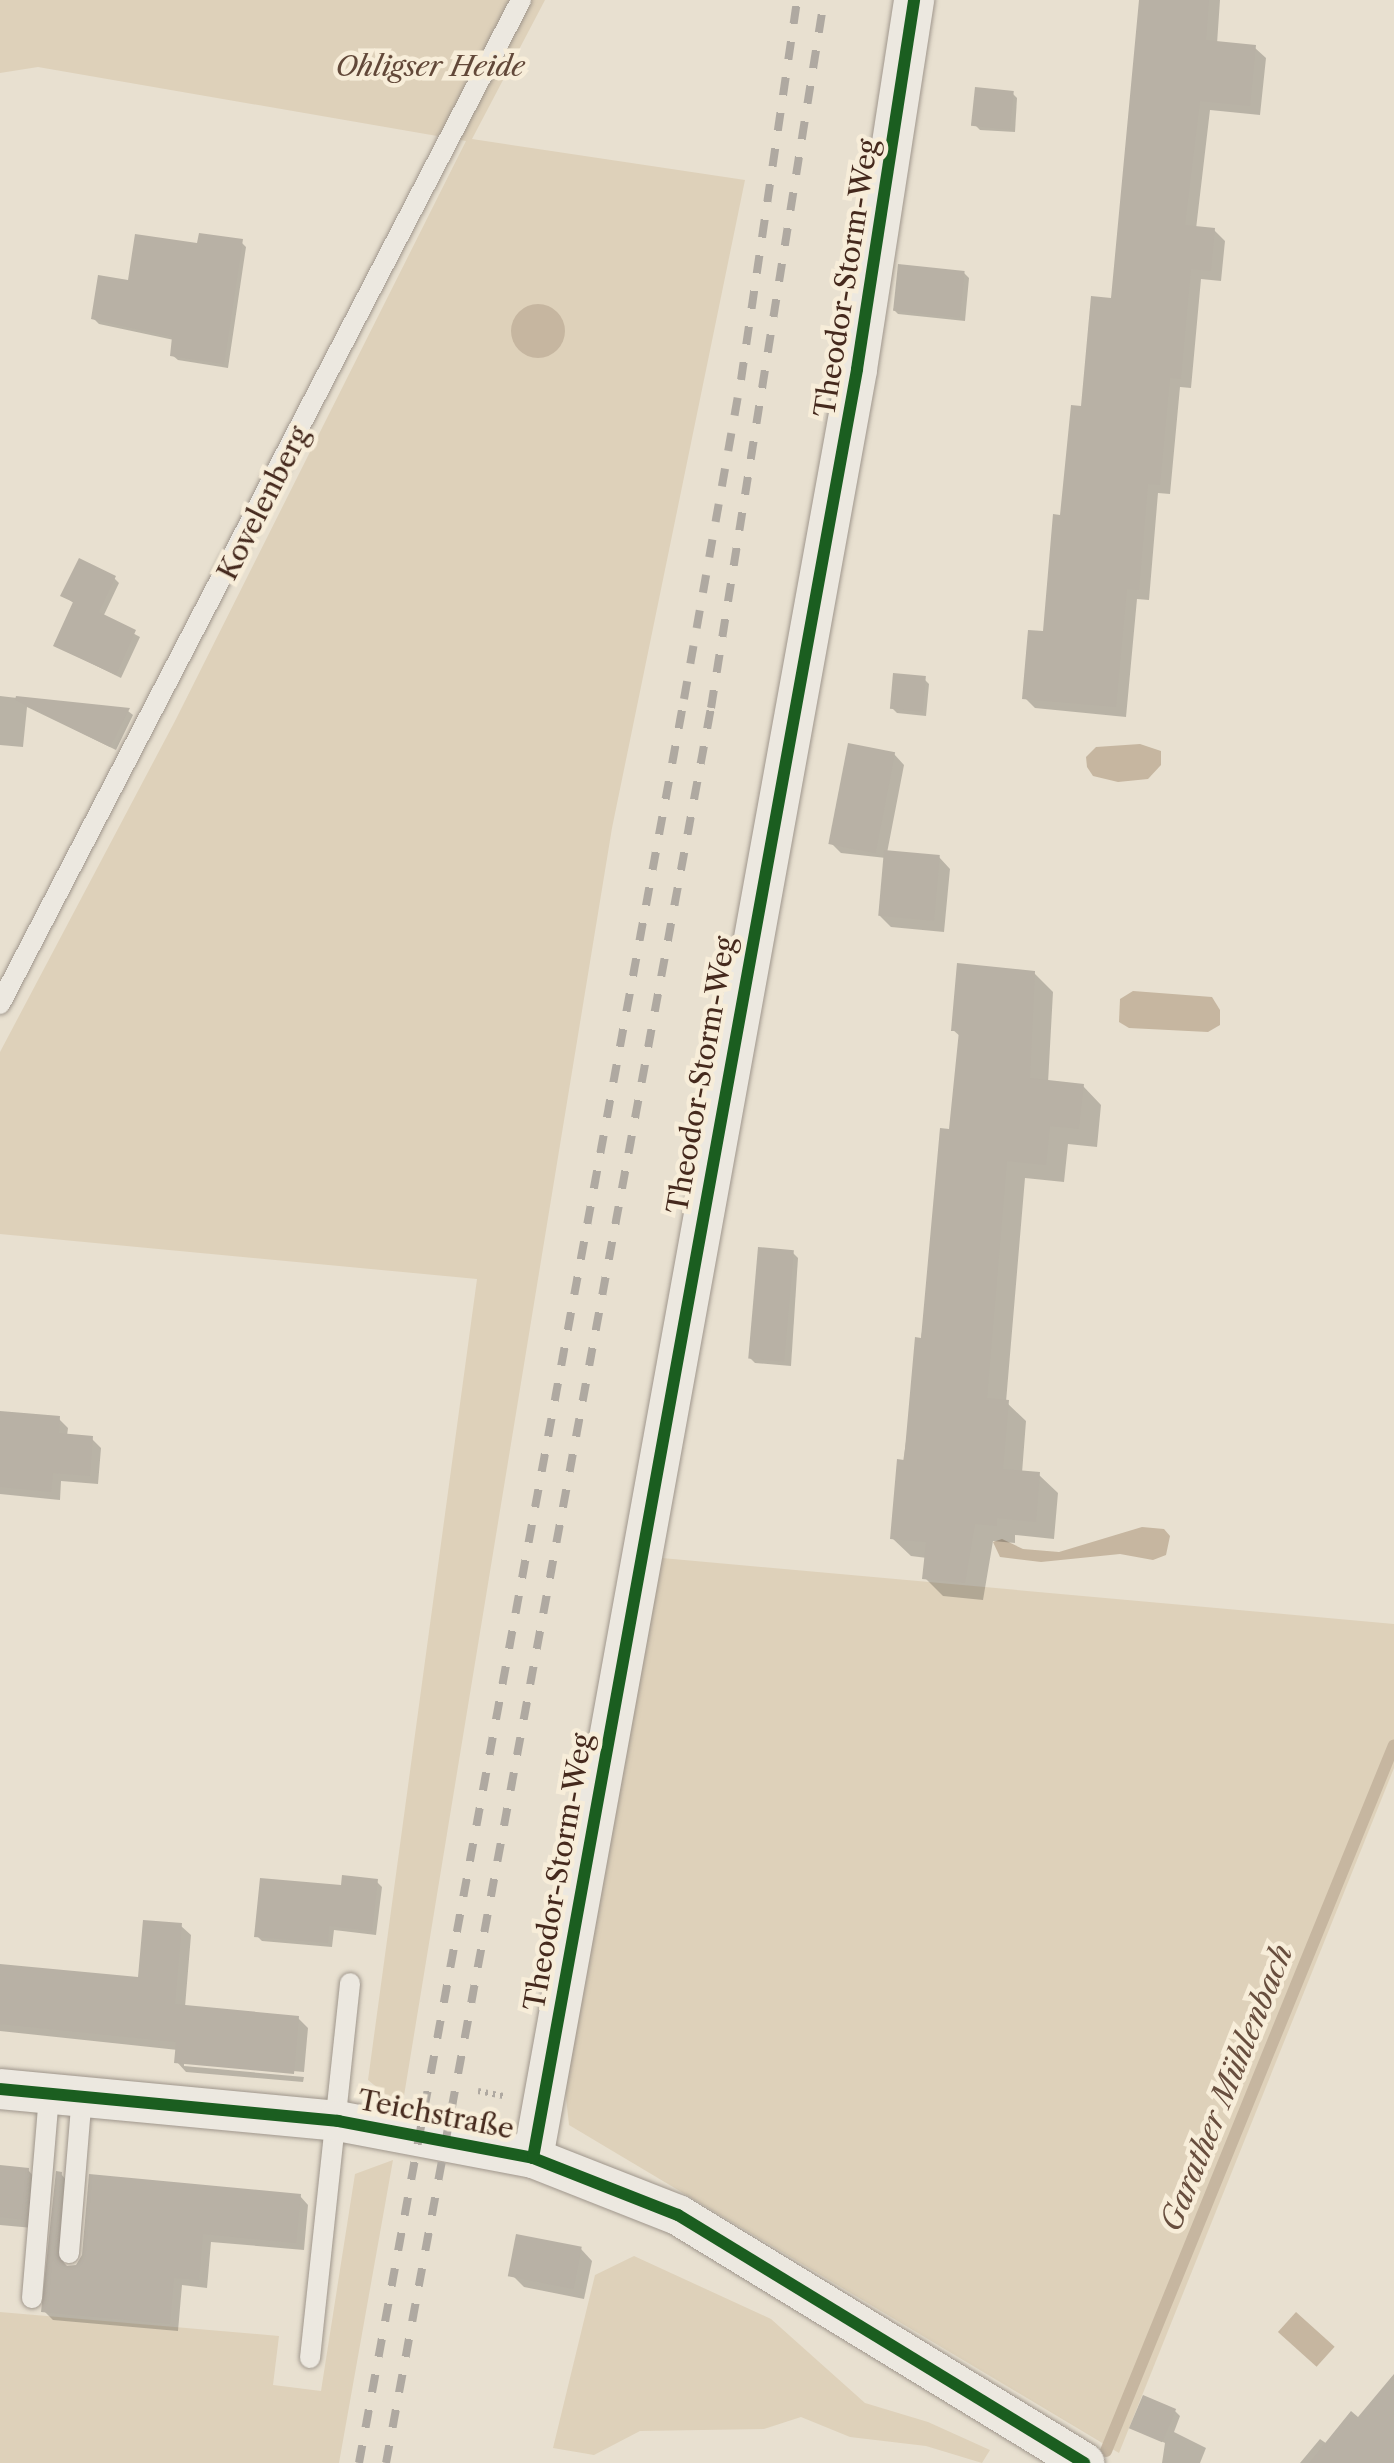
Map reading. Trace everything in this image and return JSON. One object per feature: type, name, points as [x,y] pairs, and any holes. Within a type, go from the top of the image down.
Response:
[{"type":"street","name":"Theodor-Storm-Weg","points":[[532,2158],[853,388],[914,0]]},
{"type":"street","name":"Teichstraße","points":[[0,2090],[338,2121],[532,2158],[678,2215],[1084,2463]]},
{"type":"lane","name":"Kovelenberg","points":[[0,1004],[521,0]]},
{"type":"lane","points":[[310,2358],[350,1983]]},
{"type":"lane","points":[[66,2095],[69,2253]]},
{"type":"lane","points":[[32,2298],[66,2095]]},
{"type":"green space","name":"Ohligser Heide","points":[[0,0],[545,0],[472,139],[745,180],[612,828],[402,2108],[368,2080],[477,1279],[0,1234],[0,1052],[175,721],[466,141],[38,67],[0,73]]},
{"type":"green space","points":[[662,1558],[1394,1624],[1394,1768],[1119,2453],[569,2125],[564,2079]]},
{"type":"green space","points":[[393,2160],[339,2463],[0,2463],[0,2312],[279,2336],[273,2385],[321,2391],[355,2174]]},
{"type":"green space","points":[[634,2256],[771,2319],[865,2403],[928,2422],[990,2450],[982,2463],[926,2446],[850,2437],[801,2417],[764,2429],[640,2431],[594,2455],[553,2448],[595,2275]]},
{"type":"shaded area","points":[[538,304],[557,312],[565,331],[557,350],[538,358],[519,350],[511,331],[519,312]]},
{"type":"shaded area","points":[[1140,744],[1161,751],[1161,765],[1148,779],[1118,782],[1093,776],[1087,767],[1086,757],[1096,747]]},
{"type":"shaded area","points":[[1133,991],[1212,997],[1220,1010],[1220,1025],[1208,1032],[1129,1028],[1119,1022],[1120,999]]},
{"type":"shaded area","points":[[1142,1527],[1164,1529],[1170,1536],[1166,1555],[1153,1560],[1120,1554],[1041,1562],[1000,1557],[993,1542],[1002,1539],[1023,1549],[1059,1552]]},
{"type":"shaded area","points":[[1296,2312],[1335,2347],[1317,2367],[1278,2332]]},
{"type":"building","points":[[1139,0],[1209,0],[1206,40],[1256,45],[1250,106],[1200,101],[1185,225],[1215,228],[1211,271],[1191,269],[1181,379],[1170,378],[1160,485],[1148,484],[1139,590],[1127,589],[1116,707],[1022,699],[1028,630],[1043,631],[1053,514],[1060,515],[1071,405],[1081,406],[1091,296],[1111,298]]},
{"type":"building","points":[[975,87],[1014,91],[1010,130],[971,126]]},
{"type":"building","points":[[199,233],[243,239],[224,364],[170,356],[172,337],[91,319],[98,275],[128,280],[135,234],[197,243]]},
{"type":"building","points":[[898,264],[965,271],[960,318],[893,311]]},
{"type":"building","points":[[79,558],[116,576],[99,612],[136,630],[116,675],[53,646],[73,602],[60,596]]},
{"type":"building","points":[[893,673],[926,676],[923,712],[890,709]]},
{"type":"building","points":[[16,696],[130,708],[110,747],[15,700]]},
{"type":"building","points":[[848,743],[895,752],[875,853],[828,844]]},
{"type":"building","points":[[884,850],[940,855],[934,921],[878,916]]},
{"type":"building","points":[[957,963],[1035,971],[1030,1078],[1084,1084],[1079,1129],[1050,1126],[1046,1165],[1007,1161],[987,1398],[1009,1400],[1003,1469],[1040,1472],[1036,1522],[997,1518],[997,1526],[975,1524],[965,1583],[922,1579],[926,1542],[890,1539],[897,1459],[904,1460],[915,1337],[921,1338],[940,1128],[949,1129],[959,1031],[951,1031]]},
{"type":"building","points":[[758,1247],[794,1250],[784,1362],[748,1359]]},
{"type":"building","points":[[0,1411],[60,1416],[59,1433],[93,1436],[90,1476],[53,1473],[51,1492],[0,1487]]},
{"type":"building","points":[[342,1875],[378,1879],[372,1931],[329,1926],[328,1943],[254,1937],[260,1878],[341,1885]]},
{"type":"building","points":[[143,1920],[182,1923],[175,2004],[299,2016],[294,2074],[174,2063],[176,2042],[0,2024],[0,1964],[138,1977]]},
{"type":"building","points":[[0,2165],[29,2168],[25,2220],[0,2217]]},
{"type":"building","points":[[56,2171],[62,2172],[55,2253],[67,2266],[76,2265],[82,2255],[89,2174],[301,2194],[296,2243],[203,2234],[199,2280],[174,2278],[170,2324],[41,2312]]},
{"type":"building","points":[[516,2234],[582,2247],[574,2289],[508,2276]]},
{"type":"building","points":[[1394,2374],[1394,2463],[1309,2463],[1351,2411],[1358,2417]]},
{"type":"building","points":[[1143,2395],[1176,2409],[1162,2442],[1129,2428]]},
{"type":"waterway","name":"Garather Mühlenbach","points":[[1106,2451],[1394,1745]]},
{"type":"railway","points":[[359,2463],[741,380],[797,0]]},
{"type":"railway","points":[[386,2463],[711,708],[824,0]]},
{"type":"cycle path","points":[[533,2158],[857,369],[914,0]]},
{"type":"cycle path","points":[[0,2089],[338,2121],[533,2158],[678,2215],[1084,2463]]}]
